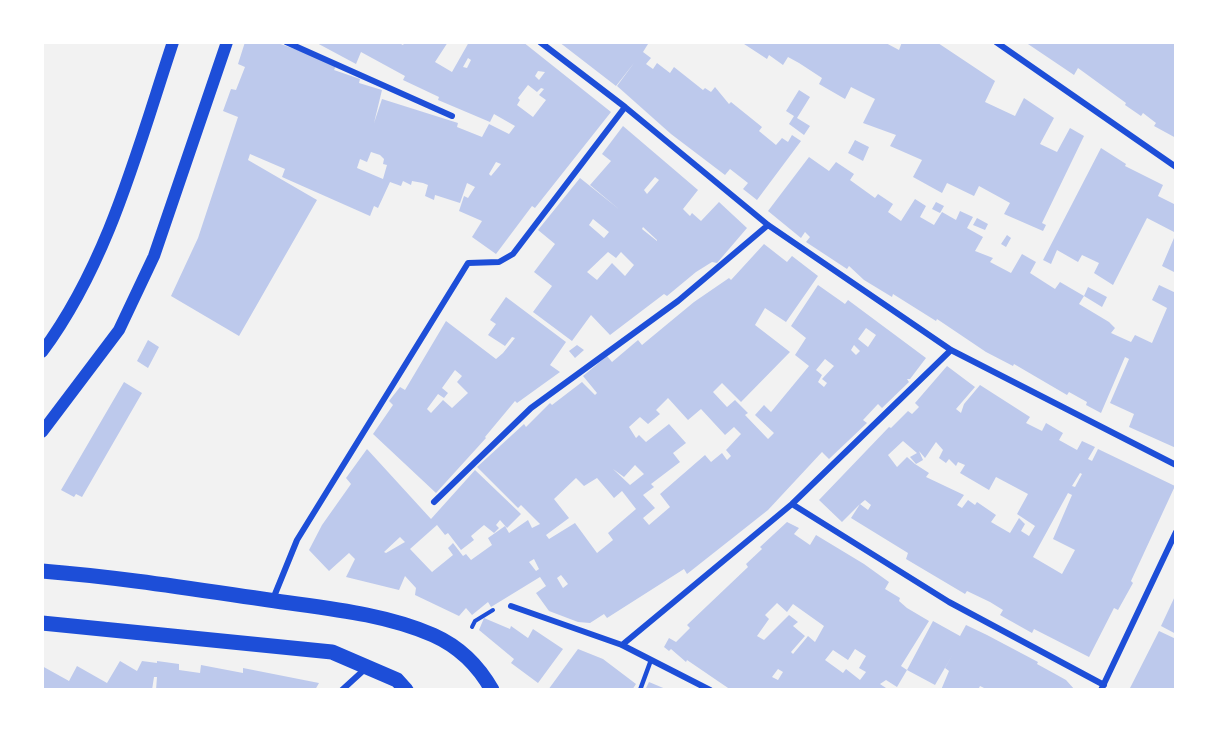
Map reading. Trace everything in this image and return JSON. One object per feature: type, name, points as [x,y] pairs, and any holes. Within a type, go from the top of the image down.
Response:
[{"type":"main road","points":[[42,352],[63,324],[104,242],[173,42]]},
{"type":"main road","points":[[42,432],[119,330],[154,256],[227,42]]},
{"type":"main road","points":[[46,569],[272,601],[390,621],[433,635],[461,651],[475,663],[492,690]]},
{"type":"main road","points":[[42,623],[332,652],[397,680],[406,690]]},
{"type":"street","points":[[286,42],[452,116]]},
{"type":"street","points":[[540,42],[625,107],[768,225],[951,350],[1176,465]]},
{"type":"street","points":[[996,42],[1176,167]]},
{"type":"street","points":[[272,601],[297,540],[468,263],[499,262],[513,254],[625,107]]},
{"type":"street","points":[[434,502],[531,408],[678,302],[768,225]]},
{"type":"street","points":[[622,645],[792,504],[951,350]]},
{"type":"street","points":[[792,504],[949,602],[1102,687],[1176,532]]},
{"type":"street","points":[[511,606],[622,645],[710,690]]},
{"type":"street","points":[[342,690],[367,666]]},
{"type":"lane","points":[[640,690],[651,660]]},
{"type":"path","points":[[461,651],[475,621],[488,611],[511,606]]},
{"type":"building","points":[[245,42],[275,42],[314,56],[336,66],[334,70],[360,79],[359,83],[382,90],[374,123],[382,99],[458,123],[457,127],[482,137],[489,124],[509,134],[515,126],[494,114],[490,122],[438,100],[439,97],[403,80],[405,76],[361,52],[356,64],[315,42],[397,42],[403,45],[405,42],[448,42],[435,62],[452,72],[469,42],[523,42],[611,112],[535,208],[532,206],[496,254],[472,237],[482,221],[459,211],[464,196],[468,198],[475,187],[467,183],[460,203],[435,195],[434,200],[425,196],[428,185],[423,183],[412,181],[411,185],[403,181],[401,186],[390,182],[378,208],[374,206],[370,216],[282,177],[285,169],[250,154],[248,160],[317,200],[239,336],[171,296],[198,238],[238,117],[223,111],[231,89],[236,90],[245,67],[238,64]],"holes":[[[468,58],[471,60],[467,68],[463,67]],[[538,71],[545,72],[539,80],[535,76]],[[528,85],[537,92],[541,88],[544,89],[539,95],[546,100],[533,117],[517,105],[520,100],[518,98]],[[371,152],[380,155],[384,159],[383,164],[387,165],[383,179],[357,168],[360,159],[367,162]],[[496,162],[501,164],[491,176],[489,174]]]},
{"type":"building","points":[[559,42],[646,42],[648,44],[643,52],[651,58],[646,64],[653,69],[657,63],[670,73],[674,67],[703,90],[705,88],[711,92],[715,87],[729,104],[731,102],[762,127],[759,131],[776,145],[782,138],[788,142],[792,135],[801,141],[757,200],[743,189],[748,183],[730,169],[725,175],[671,134],[617,86],[634,63],[616,86]]},
{"type":"building","points":[[741,42],[884,42],[899,50],[902,42],[938,43],[995,81],[985,102],[1015,116],[1024,98],[1054,118],[1040,144],[1057,152],[1070,128],[1084,136],[1042,223],[1046,225],[1043,231],[1004,214],[1010,203],[979,186],[974,196],[947,183],[942,193],[913,177],[922,160],[890,146],[896,135],[863,123],[875,99],[851,87],[845,99],[819,84],[822,78],[799,63],[788,57],[783,65],[769,55],[767,59]]},
{"type":"building","points":[[1025,42],[1176,42],[1176,138],[1154,126],[1156,123],[1143,113],[1141,116],[1125,105],[1126,103],[1078,68],[1074,75]]},
{"type":"building","points":[[799,90],[810,97],[797,118],[810,126],[804,135],[789,124],[794,116],[786,111]]},
{"type":"building","points":[[623,126],[698,190],[683,209],[690,216],[692,213],[701,221],[719,202],[747,228],[717,263],[712,262],[696,272],[667,296],[664,294],[610,335],[591,315],[572,341],[533,312],[552,286],[534,272],[555,244],[538,230],[580,178],[620,210],[590,185],[611,161],[602,154]],"holes":[[[655,177],[659,180],[647,194],[644,190]],[[593,219],[609,232],[604,238],[589,225]],[[643,227],[657,241],[642,229]],[[608,252],[616,258],[621,252],[634,265],[625,276],[612,263],[597,280],[587,272]]]},
{"type":"building","points":[[855,140],[869,147],[863,161],[848,153]]},
{"type":"building","points":[[1101,148],[1126,164],[1125,166],[1163,185],[1158,196],[1176,205],[1176,233],[1147,218],[1113,285],[1094,273],[1099,263],[1082,255],[1078,262],[1057,250],[1051,264],[1043,260]]},
{"type":"building","points":[[809,157],[829,171],[836,162],[854,174],[850,180],[875,198],[878,194],[893,204],[888,212],[901,221],[915,199],[926,206],[920,217],[934,225],[942,212],[956,220],[960,211],[973,217],[967,228],[983,237],[975,251],[993,258],[990,262],[1011,273],[1022,254],[1036,262],[1030,273],[1055,289],[1060,282],[1084,296],[1079,304],[1109,322],[1115,328],[1111,333],[1131,342],[1135,335],[1152,343],[1167,308],[1152,300],[1159,285],[1176,293],[1176,448],[1129,427],[1134,414],[1110,403],[1129,359],[1125,357],[1101,413],[1069,392],[1067,395],[1014,364],[1013,366],[986,352],[937,319],[936,321],[893,294],[892,297],[864,280],[849,266],[847,269],[806,242],[810,237],[805,232],[801,238],[768,211]]},
{"type":"building","points":[[936,202],[944,206],[940,213],[932,209]]},
{"type":"building","points":[[977,218],[988,224],[985,230],[973,225]]},
{"type":"building","points":[[1007,235],[1011,238],[1006,247],[1001,244]]},
{"type":"building","points":[[1174,238],[1176,239],[1176,273],[1162,266]]},
{"type":"building","points":[[764,244],[787,262],[792,256],[818,276],[786,322],[765,308],[755,325],[790,352],[741,402],[722,383],[713,392],[727,407],[735,400],[748,413],[745,415],[768,439],[774,433],[755,415],[764,405],[771,412],[809,366],[795,355],[806,338],[791,326],[818,285],[845,304],[848,300],[926,358],[910,379],[907,379],[909,382],[882,408],[878,404],[863,420],[867,423],[829,459],[822,452],[768,510],[687,574],[684,569],[607,618],[604,614],[590,623],[578,622],[549,611],[536,593],[546,586],[540,577],[491,607],[488,602],[472,615],[466,608],[459,616],[415,595],[416,588],[405,576],[399,590],[346,577],[355,559],[349,553],[329,571],[309,550],[322,525],[351,484],[346,478],[367,449],[431,519],[475,470],[521,514],[507,528],[500,520],[496,525],[499,528],[494,533],[484,525],[471,536],[474,540],[461,550],[448,533],[445,535],[437,525],[410,549],[432,572],[453,555],[448,548],[453,543],[463,556],[466,554],[471,560],[492,545],[488,538],[505,526],[509,533],[528,520],[532,528],[540,524],[521,505],[518,508],[477,467],[524,424],[526,427],[550,403],[552,405],[582,382],[595,395],[597,393],[583,376],[607,356],[612,362],[638,340],[642,345],[694,302],[729,278],[731,280]],"holes":[[[866,328],[876,335],[868,347],[858,339]],[[854,345],[860,351],[856,355],[851,350]],[[825,359],[834,366],[822,379],[827,383],[824,387],[818,382],[822,375],[816,370]],[[668,398],[688,420],[701,409],[725,435],[734,427],[741,434],[726,450],[731,456],[727,460],[722,453],[711,462],[705,455],[660,494],[670,507],[649,525],[643,518],[655,508],[643,495],[654,487],[651,484],[680,462],[673,453],[686,443],[669,424],[646,442],[639,435],[636,438],[629,427],[640,417],[648,424],[660,414],[656,410]],[[635,465],[644,474],[630,485],[613,469],[624,477]],[[576,478],[584,486],[597,478],[614,498],[622,491],[636,509],[608,533],[613,540],[597,553],[575,523],[549,539],[546,535],[569,518],[554,499]],[[400,537],[405,542],[384,552]],[[534,559],[539,569],[536,571],[529,562]],[[561,575],[568,584],[563,588],[557,578]]]},
{"type":"building","points":[[1088,287],[1107,297],[1102,307],[1084,296]]},
{"type":"building","points":[[506,297],[566,342],[550,365],[560,372],[517,403],[515,401],[486,438],[436,493],[373,434],[393,405],[389,401],[400,387],[405,390],[446,321],[496,359],[503,353],[515,338],[512,337],[505,346],[488,335],[496,324],[490,320]],"holes":[[[455,370],[462,376],[457,382],[468,393],[452,408],[443,400],[431,413],[427,409],[438,394],[444,398],[448,393],[442,388]]]},
{"type":"building","points":[[148,340],[159,347],[148,368],[137,361]]},
{"type":"building","points":[[577,345],[584,350],[575,358],[569,351]]},
{"type":"building","points":[[947,366],[975,387],[956,409],[961,413],[964,404],[980,385],[1030,417],[1026,423],[1042,431],[1046,423],[1063,433],[1059,440],[1077,450],[1082,441],[1095,447],[1088,459],[1092,461],[1098,449],[1175,486],[1131,581],[1133,583],[1118,610],[1114,608],[1089,657],[1034,629],[1032,633],[1000,615],[1003,610],[967,591],[965,594],[906,559],[908,553],[851,518],[860,504],[842,522],[819,500],[889,427],[891,428],[908,411],[912,414],[919,407],[915,403]],"holes":[[[903,441],[917,453],[910,457],[916,464],[923,460],[919,451],[925,458],[936,442],[943,450],[939,458],[946,463],[949,459],[956,466],[958,462],[965,465],[960,473],[989,490],[996,477],[1028,494],[1017,514],[1035,526],[1029,536],[1021,531],[1025,524],[1019,518],[1010,533],[991,522],[996,515],[977,502],[975,505],[968,500],[962,508],[957,505],[964,495],[926,477],[929,473],[915,464],[907,457],[897,467],[888,455]],[[1080,473],[1082,474],[1075,487],[1072,486]],[[1068,493],[1072,495],[1053,539],[1075,550],[1062,574],[1033,557]],[[865,500],[871,505],[868,510],[860,504]]]},
{"type":"building","points":[[124,382],[142,393],[82,497],[76,494],[74,497],[61,490]]},
{"type":"building","points":[[787,522],[799,528],[794,534],[810,545],[816,535],[864,564],[889,582],[885,589],[900,598],[899,601],[907,608],[929,621],[901,666],[907,670],[897,687],[886,680],[880,684],[889,690],[731,690],[687,660],[686,662],[671,649],[669,651],[664,647],[669,638],[676,642],[690,628],[687,625],[748,567],[746,564],[762,549],[760,547]],"holes":[[[777,603],[787,612],[793,604],[824,626],[815,642],[808,636],[793,654],[791,652],[805,636],[793,626],[798,622],[789,615],[764,640],[757,636],[769,619],[765,615]],[[855,649],[866,656],[859,668],[866,672],[860,680],[846,669],[843,673],[825,660],[833,650],[848,660]],[[778,669],[783,672],[778,680],[772,677]]]},
{"type":"building","points":[[1176,594],[1176,634],[1161,626]]},
{"type":"building","points":[[484,618],[510,629],[511,626],[528,638],[533,629],[563,649],[538,683],[511,663],[514,659],[479,630]]},
{"type":"building","points":[[933,621],[960,636],[966,625],[987,635],[1038,662],[1037,664],[1066,680],[1075,690],[988,690],[980,686],[978,690],[941,690],[949,671],[945,668],[953,654],[935,685],[907,670]]},
{"type":"building","points":[[1159,631],[1176,639],[1176,690],[1129,690]]},
{"type":"building","points":[[578,649],[603,659],[636,684],[632,690],[548,690]]},
{"type":"building","points":[[120,661],[137,671],[142,661],[157,663],[157,661],[179,664],[179,670],[200,673],[201,665],[243,673],[243,668],[319,683],[315,690],[156,690],[157,677],[154,677],[152,690],[42,690],[42,666],[69,681],[77,666],[107,683]]},
{"type":"building","points":[[649,682],[668,690],[645,690]]}]
